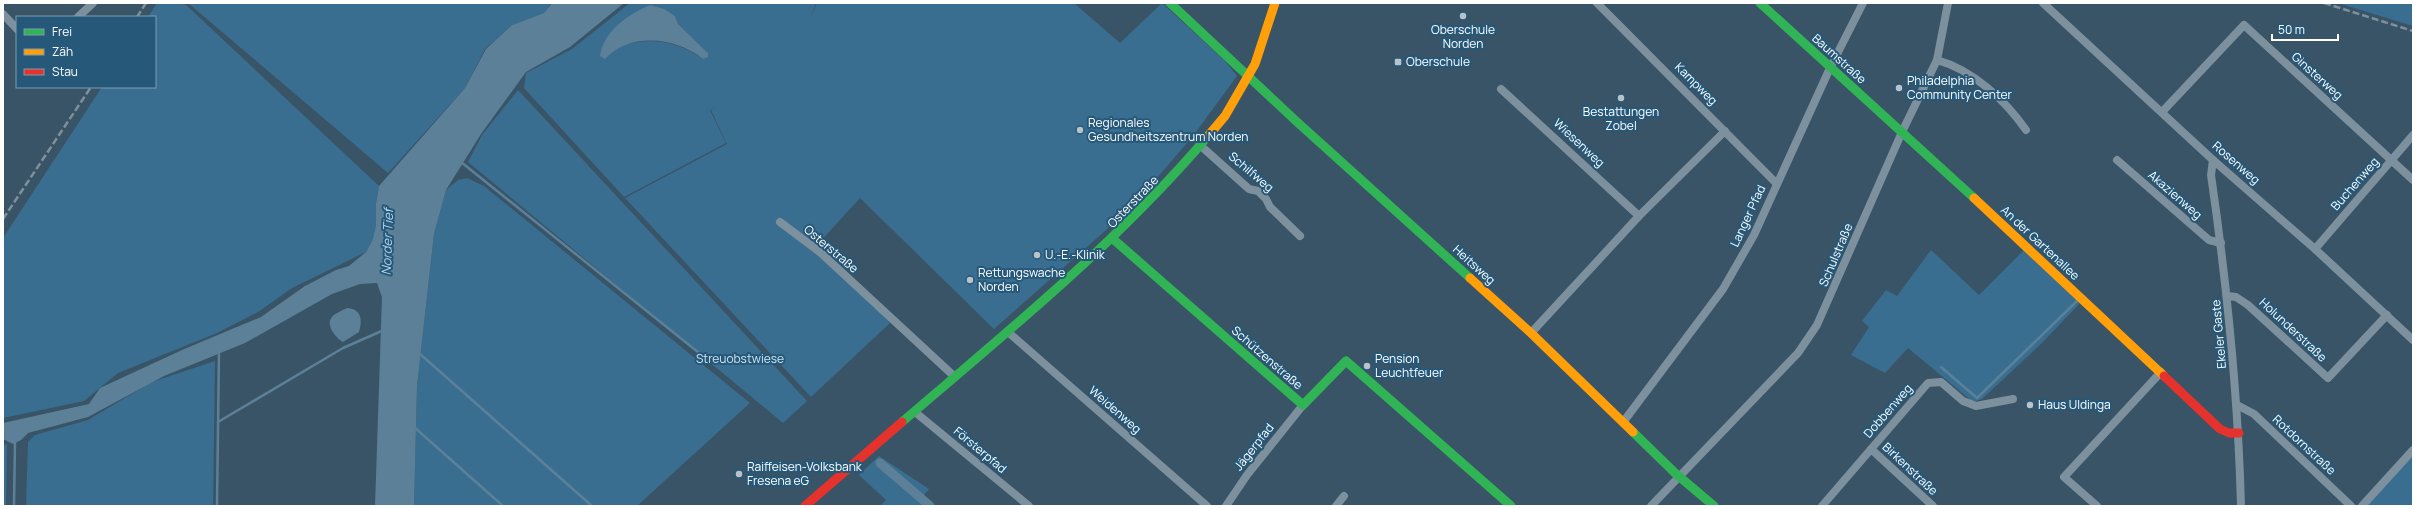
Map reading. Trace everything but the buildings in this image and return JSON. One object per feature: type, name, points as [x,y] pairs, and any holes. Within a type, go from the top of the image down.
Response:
[{"type":"street","points":[[79,16],[93,3]]},
{"type":"street","name":"Heitsweg","points":[[1170,3],[1248,76],[1532,333],[1624,420],[1679,476],[1714,506]]},
{"type":"street","name":"Osterstraße","points":[[805,506],[1008,332],[1113,239],[1201,146],[1225,116],[1248,76],[1261,49],[1275,3]]},
{"type":"street","name":"Kampweg","points":[[1597,3],[1725,130],[1776,183]]},
{"type":"street","name":"Baumstraße","points":[[1760,3],[1902,132]]},
{"type":"street","name":"Langer Pfad","points":[[1624,420],[1723,289],[1754,235],[1776,183],[1862,3]]},
{"type":"street","name":"Schulstraße","points":[[1651,506],[1785,367],[1808,339],[1831,296],[1902,132],[1937,60],[1948,3]]},
{"type":"street","name":"Rosenweg","points":[[2043,3],[2213,160],[2315,249],[2413,340]]},
{"type":"street","points":[[3,14],[16,28]]},
{"type":"street","name":"Ginsterweg","points":[[2162,112],[2244,25],[2392,160]]},
{"type":"street","points":[[1937,60],[1972,76],[2016,114],[2026,130]]},
{"type":"street","name":"Wiesenweg","points":[[1501,89],[1639,216]]},
{"type":"street","points":[[1532,333],[1639,216],[1725,130]]},
{"type":"street","name":"An der Gartenallee","points":[[1902,132],[2161,372],[2220,429],[2229,433],[2239,433]]},
{"type":"street","name":"Buchenweg","points":[[2315,249],[2413,136]]},
{"type":"street","name":"Schilfweg","points":[[1201,146],[1249,189],[1258,191],[1266,199],[1270,207],[1300,236]]},
{"type":"street","name":"Akazienweg","points":[[2117,160],[2209,240],[2221,243]]},
{"type":"street","name":"Ekeler Gaste","points":[[2213,160],[2211,174],[2228,296],[2238,405],[2241,506]]},
{"type":"street","points":[[2392,160],[2413,180]]},
{"type":"street","name":"Osterstraße","points":[[780,222],[821,253],[955,377]]},
{"type":"street","name":"Schützenstraße","points":[[1113,239],[1303,405],[1346,361],[1511,506]]},
{"type":"street","name":"Holunderstraße","points":[[2228,296],[2236,297],[2248,305],[2328,378],[2387,315]]},
{"type":"street","name":"Weidenweg","points":[[1008,332],[1207,506]]},
{"type":"street","points":[[2097,506],[2064,477],[2161,372]]},
{"type":"street","name":"Dobbenweg","points":[[1822,506],[1928,383],[1941,382],[1964,401],[1976,406],[2013,399]]},
{"type":"street","name":"Jägerpfad","points":[[1226,506],[1247,475],[1303,405]]},
{"type":"street","name":"Rotdornstraße","points":[[2238,405],[2254,414],[2351,506]]},
{"type":"street","name":"Försterpfad","points":[[915,412],[1029,506]]},
{"type":"street","name":"Birkenstraße","points":[[1871,449],[1933,506]]},
{"type":"street","points":[[2362,506],[2413,450]]},
{"type":"street","points":[[1336,506],[1344,496]]},
{"type":"green space","points":[[157,3],[184,3],[379,186],[376,204],[376,225],[373,239],[366,252],[292,288],[258,312],[217,333],[118,373],[84,401],[3,418],[3,238],[101,88],[156,88],[156,16],[149,16]]},
{"type":"green space","points":[[188,3],[551,3],[544,13],[512,25],[485,49],[465,88],[388,173]]},
{"type":"green space","points":[[630,3],[816,3],[811,17],[817,3],[1074,3],[1120,43],[1162,3],[1225,61],[1237,76],[1193,136],[1131,208],[994,329],[860,198],[818,244],[890,323],[811,397],[625,198],[727,144],[711,110],[717,106],[710,110],[726,143],[624,197],[524,88],[526,73],[572,49]],"holes":[[[641,9],[675,16],[678,24],[708,53],[708,57],[703,59],[682,47],[648,41],[636,42],[613,49],[633,15]]]},
{"type":"green space","points":[[2338,3],[2413,3],[2413,26]]},
{"type":"green space","name":"Streuobstwiese","points":[[518,90],[807,401],[783,423],[468,162],[482,135]]},
{"type":"green space","points":[[467,178],[484,186],[750,403],[637,506],[414,506],[417,386],[434,234],[446,190],[458,180]]},
{"type":"green space","points":[[2027,247],[2081,302],[2042,343],[1982,399],[1973,402],[1908,348],[1885,373],[1851,355],[1869,327],[1862,321],[1886,290],[1897,296],[1931,250],[1979,295]]},
{"type":"green space","points":[[215,361],[213,506],[26,506],[28,442],[35,435],[88,420],[152,382]]},
{"type":"green space","points":[[7,444],[6,506],[3,506],[3,445]]},
{"type":"green space","points":[[2413,454],[2413,506],[2365,506]]},
{"type":"green space","points":[[879,456],[929,489],[921,499],[929,506],[880,506],[886,500],[859,475]]},
{"type":"water","name":"Norder Tief","points":[[552,3],[624,3],[570,47],[526,72],[481,134],[446,190],[434,234],[417,386],[414,506],[375,506],[382,297],[377,283],[360,284],[332,294],[245,343],[164,376],[88,417],[28,433],[21,440],[13,444],[3,439],[3,423],[89,404],[100,388],[182,350],[261,317],[305,286],[336,270],[349,266],[366,252],[373,239],[376,225],[376,204],[379,186],[465,88],[486,49],[512,25],[544,13]]},
{"type":"water","points":[[650,5],[664,9],[675,16],[678,24],[708,53],[708,57],[703,59],[680,46],[666,42],[653,41],[639,41],[627,45],[615,50],[605,59],[600,56],[606,39],[618,25],[641,9]]},
{"type":"water","points":[[347,308],[355,310],[358,313],[361,323],[359,332],[343,342],[337,338],[332,331],[330,320],[335,314]]},
{"type":"waterway","points":[[461,162],[709,361]]},
{"type":"waterway","points":[[1941,367],[1977,398],[2077,301]]},
{"type":"waterway","points":[[218,422],[343,348],[384,330]]},
{"type":"waterway","points":[[217,506],[219,351]]},
{"type":"waterway","points":[[420,354],[592,506]]},
{"type":"waterway","points":[[414,427],[503,506]]},
{"type":"waterway","points":[[14,506],[15,441]]},
{"type":"waterway","points":[[880,463],[930,506]]},
{"type":"railway","points":[[138,16],[146,3]]},
{"type":"railway","points":[[2324,3],[2413,31]]},
{"type":"railway","points":[[3,219],[90,88]]},
{"type":"traffic: fast","points":[[1170,3],[1296,121],[1470,278]]},
{"type":"traffic: fast","points":[[1760,3],[1974,198]]},
{"type":"traffic: fast","points":[[902,422],[1021,320],[1099,250],[1137,213],[1208,136]]},
{"type":"traffic: fast","points":[[1113,239],[1303,405],[1346,361],[1511,506]]},
{"type":"traffic: fast","points":[[1633,432],[1675,473],[1714,506]]},
{"type":"traffic: slow","points":[[1208,136],[1225,116],[1255,64],[1275,3]]},
{"type":"traffic: slow","points":[[1974,198],[2164,376]]},
{"type":"traffic: slow","points":[[1470,278],[1531,333],[1633,432]]},
{"type":"traffic: jam","points":[[2164,376],[2220,429],[2229,433],[2239,433]]},
{"type":"traffic: jam","points":[[805,506],[902,422]]},
{"type":"place","name":"Oberschule Norden","points":[[1463,16]]},
{"type":"place","name":"Oberschule","points":[[1398,62]]},
{"type":"place","name":"Philadelphia Community Center","points":[[1899,88]]},
{"type":"place","name":"Bestattungen Zobel","points":[[1621,98]]},
{"type":"place","name":"Regionales Gesundheitszentrum Norden","points":[[1080,130]]},
{"type":"place","name":"U.-E.-Klinik","points":[[1037,255]]},
{"type":"place","name":"Rettungswache Norden","points":[[970,280]]},
{"type":"place","name":"Pension Leuchtfeuer","points":[[1367,366]]},
{"type":"place","name":"Haus Uldinga","points":[[2030,405]]},
{"type":"place","name":"Raiffeisen-Volksbank Fresena eG","points":[[739,474]]}]
